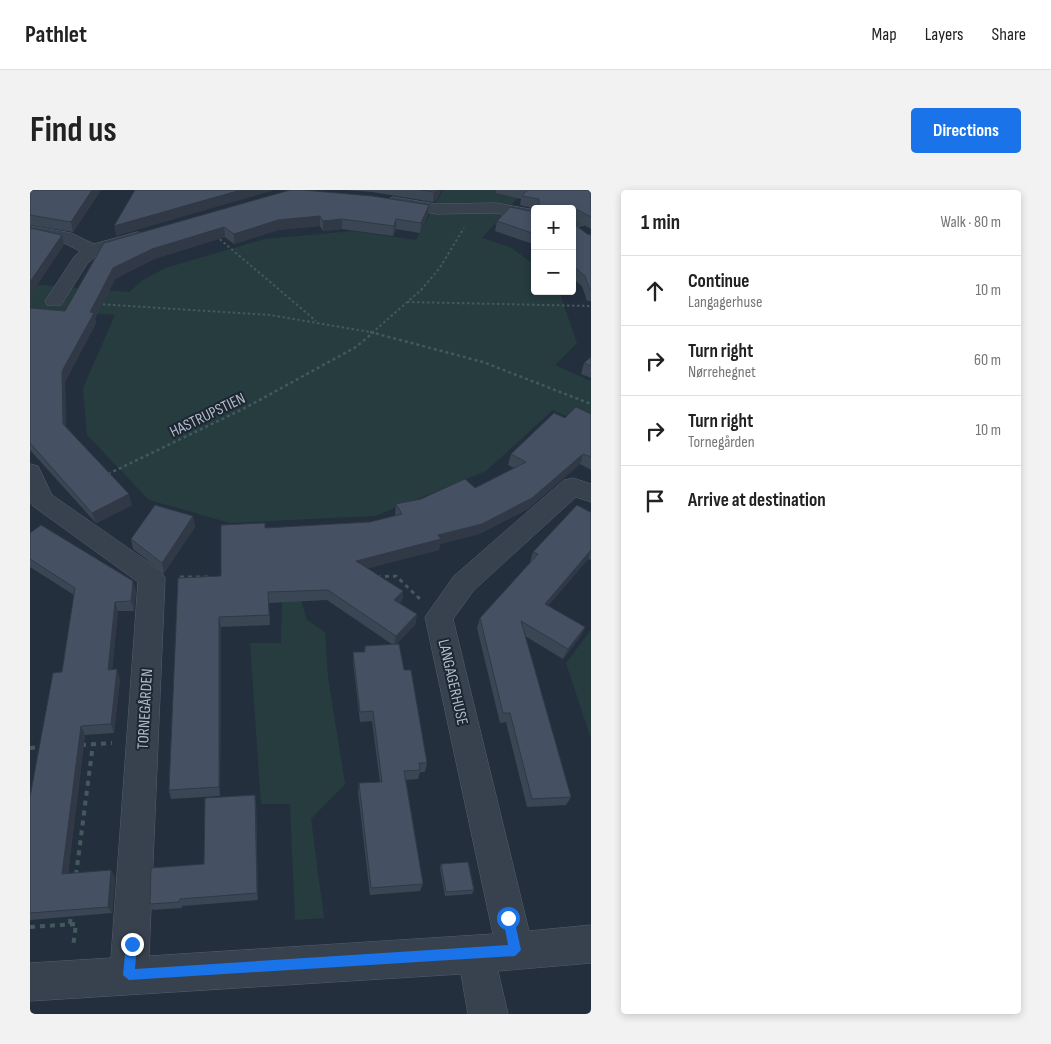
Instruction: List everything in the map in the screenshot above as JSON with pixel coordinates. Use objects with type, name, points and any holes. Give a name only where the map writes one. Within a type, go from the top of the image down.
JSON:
[{"type":"street","points":[[381,200],[436,209],[504,209],[531,214]]},
{"type":"street","points":[[576,227],[591,218]]},
{"type":"street","points":[[30,231],[65,237],[92,250]]},
{"type":"street","points":[[54,301],[80,261],[92,250],[148,233]]},
{"type":"street","points":[[30,472],[36,504],[152,578]]},
{"type":"street","name":"LANGAGERHUSE","points":[[515,950],[439,617],[464,584],[574,486],[591,494]]},
{"type":"street","name":"TORNEGÅRDEN","points":[[129,975],[152,578]]},
{"type":"street","points":[[30,982],[476,954],[591,944]]},
{"type":"street","points":[[476,954],[488,1014]]},
{"type":"path","name":"HASTRUPSTIEN","points":[[100,478],[245,408],[313,373],[356,347],[407,302],[439,268],[470,216],[471,208]]},
{"type":"path","points":[[210,232],[317,322]]},
{"type":"path","points":[[54,301],[245,314],[317,322],[372,332],[468,357],[552,387],[591,404]]},
{"type":"path","points":[[407,302],[591,306]]},
{"type":"path","points":[[368,577],[396,576],[439,617]]},
{"type":"path","points":[[152,578],[212,577]]},
{"type":"path","points":[[75,745],[143,741]]},
{"type":"path","points":[[76,877],[93,744]]},
{"type":"path","points":[[30,748],[48,747]]},
{"type":"path","points":[[70,924],[72,905]]},
{"type":"path","points":[[30,927],[76,924],[73,949]]},
{"type":"green space","points":[[443,190],[525,190],[482,238],[510,247],[531,262],[531,295],[560,295],[577,343],[555,365],[591,381],[591,427],[553,410],[486,471],[375,516],[230,523],[149,500],[87,435],[83,388],[115,315],[30,308],[30,284],[129,292],[143,280],[165,268],[265,239],[353,231],[416,240]]},
{"type":"green space","points":[[297,587],[307,620],[325,632],[328,677],[345,784],[311,819],[324,918],[295,920],[290,804],[261,804],[250,643],[281,643],[282,589]]},
{"type":"green space","points":[[591,630],[591,739],[566,663]]},
{"type":"building","points":[[30,190],[92,190],[71,222],[30,215]]},
{"type":"building","points":[[135,190],[241,190],[114,226]]},
{"type":"building","points":[[290,190],[372,196],[429,205],[421,223],[396,219],[394,226],[342,219],[323,221],[320,216],[278,220],[234,234],[224,227],[152,249],[113,268],[90,312],[94,313],[62,371],[63,424],[129,494],[92,513],[30,443],[30,308],[65,311],[104,243]]},
{"type":"building","points":[[421,190],[438,190],[434,192]]},
{"type":"building","points":[[527,190],[591,190],[591,217],[576,209],[576,205],[539,205],[539,199],[522,196]]},
{"type":"building","points":[[510,207],[531,211],[531,233],[497,221]]},
{"type":"building","points":[[576,225],[591,235],[591,290],[585,276],[576,268]]},
{"type":"building","points":[[30,228],[62,235],[30,282]]},
{"type":"building","points":[[591,357],[591,366],[584,363]]},
{"type":"building","points":[[576,407],[591,414],[591,457],[583,454],[532,498],[482,524],[438,535],[441,539],[356,561],[403,591],[394,600],[417,614],[396,636],[328,590],[268,592],[269,615],[219,617],[219,787],[169,790],[178,578],[221,576],[221,525],[265,523],[265,528],[370,522],[402,514],[396,504],[421,499],[465,479],[475,488],[526,462],[511,454],[554,413],[565,418]]},
{"type":"building","points":[[155,505],[193,516],[162,563],[131,539]]},
{"type":"building","points":[[577,505],[591,511],[591,550],[545,604],[585,627],[568,649],[521,621],[571,797],[532,799],[510,713],[503,713],[480,618],[538,554],[533,552]]},
{"type":"building","points":[[41,525],[133,581],[131,601],[115,602],[108,670],[117,669],[111,724],[81,726],[62,874],[111,870],[108,907],[30,913],[30,797],[53,673],[62,672],[75,588],[30,559],[30,533]]},
{"type":"building","points":[[399,644],[404,670],[411,670],[427,763],[419,763],[420,770],[404,771],[423,884],[371,888],[359,783],[382,782],[373,711],[360,712],[353,652],[365,652],[365,646]]},
{"type":"building","points":[[255,795],[257,893],[180,899],[179,902],[150,904],[151,868],[204,864],[205,798]]},
{"type":"building","points":[[468,862],[474,890],[446,892],[441,864]]},
{"type":"route","points":[[132,944],[129,975],[476,954],[515,950],[508,918]]}]
